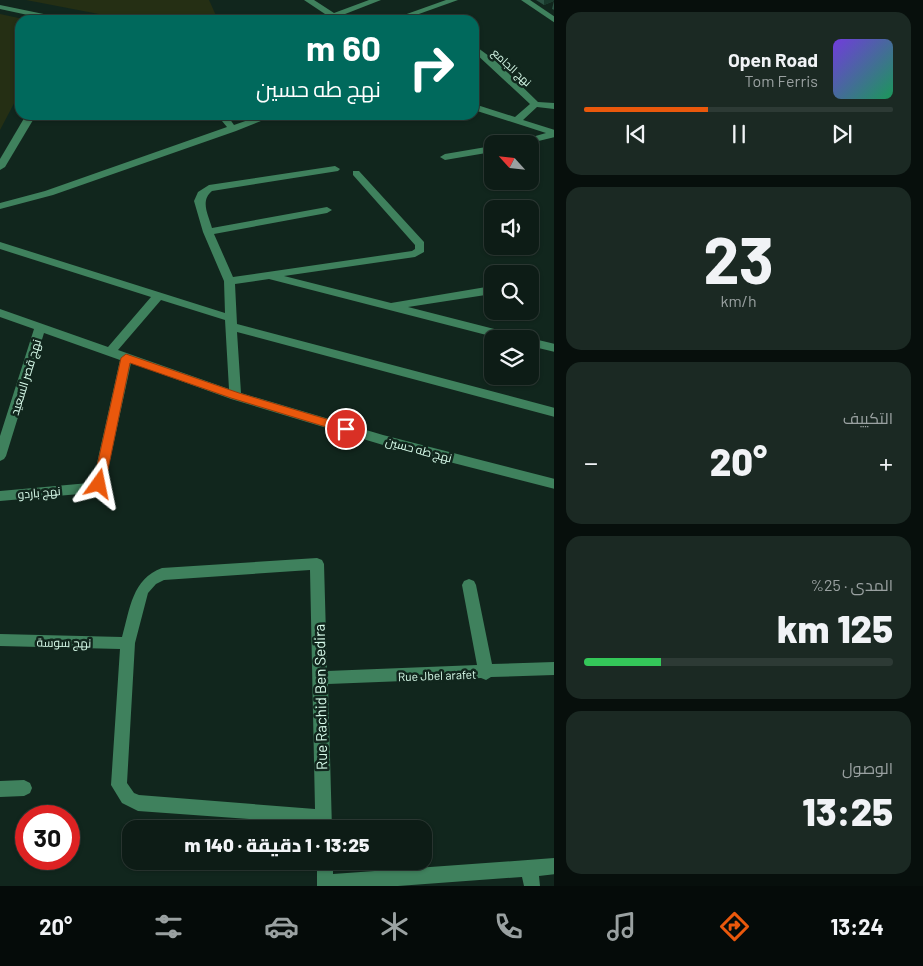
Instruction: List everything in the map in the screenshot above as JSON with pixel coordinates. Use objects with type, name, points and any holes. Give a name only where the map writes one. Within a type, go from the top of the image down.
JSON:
[{"type":"street","points":[[308,0],[332,15]]},
{"type":"street","points":[[344,15],[378,0]]},
{"type":"street","points":[[418,15],[428,13],[454,0]]},
{"type":"street","points":[[525,0],[554,21]]},
{"type":"street","points":[[0,7],[39,15]]},
{"type":"street","name":"نهج الجامع","points":[[479,52],[535,104]]},
{"type":"street","points":[[517,120],[535,104],[554,106]]},
{"type":"street","points":[[479,108],[554,133]]},
{"type":"street","points":[[0,167],[28,120]]},
{"type":"street","points":[[226,120],[233,129]]},
{"type":"street","points":[[0,206],[49,193],[257,120]]},
{"type":"street","points":[[539,137],[554,133]]},
{"type":"street","points":[[445,158],[484,151]]},
{"type":"street","points":[[235,396],[229,281],[208,232],[199,201],[202,194],[209,188],[335,169]]},
{"type":"street","points":[[229,281],[415,254],[420,250],[420,244],[356,173]]},
{"type":"street","points":[[208,232],[327,210]]},
{"type":"street","points":[[0,245],[158,296],[231,323],[554,413]]},
{"type":"street","points":[[268,276],[484,331]]},
{"type":"street","points":[[389,307],[484,291]]},
{"type":"street","points":[[110,352],[158,296]]},
{"type":"street","name":"نهج طه حسين","points":[[0,313],[235,396],[383,440],[554,484]]},
{"type":"street","name":"نهج قصر السعيد","points":[[0,456],[40,327]]},
{"type":"street","points":[[539,344],[554,348]]},
{"type":"street","name":"نهج باردو","points":[[0,496],[91,488],[99,484],[126,358]]},
{"type":"street","name":"Rue Rachid Ben Sedira","points":[[128,643],[142,590],[151,580],[162,574],[317,564],[323,820]]},
{"type":"street","points":[[470,585],[486,673]]},
{"type":"street","name":"نهج سوسة","points":[[0,640],[128,643]]},
{"type":"street","points":[[128,643],[119,785],[128,798],[138,803],[295,820]]},
{"type":"street","name":"Rue Jbel arafet","points":[[320,678],[486,673],[554,668]]},
{"type":"street","points":[[0,789],[24,788]]},
{"type":"street","points":[[325,870],[325,885],[554,866]]},
{"type":"street","points":[[529,867],[532,886]]},
{"type":"green space","points":[[26,0],[209,0],[216,15],[104,15]]},
{"type":"green space","points":[[0,14],[15,17],[15,102],[0,130]]},
{"type":"route","points":[[99,484],[126,358],[235,396],[346,429]]}]
